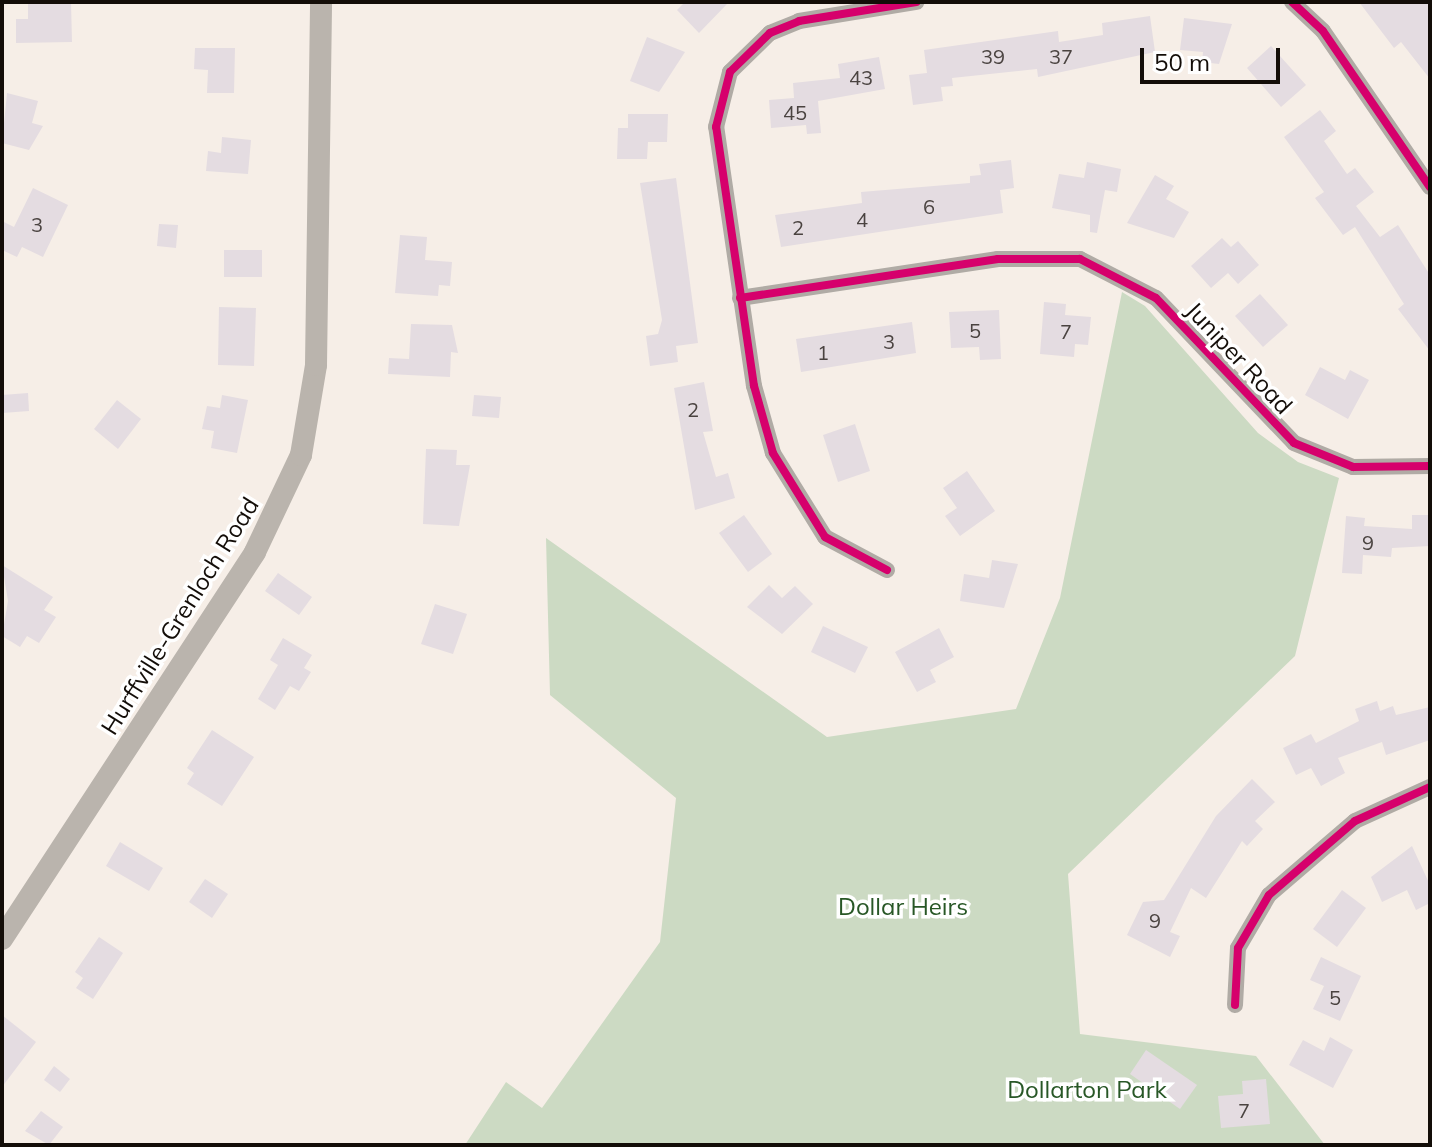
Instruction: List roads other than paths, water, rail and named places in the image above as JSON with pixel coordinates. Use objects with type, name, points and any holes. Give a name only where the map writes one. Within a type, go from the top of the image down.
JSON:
[{"type":"main road","name":"Hurffville-Grenloch Road","points":[[2,939],[255,552],[301,455],[316,365],[321,2]]},
{"type":"street","points":[[887,570],[825,537],[791,491],[759,409],[716,127],[730,72],[783,26],[916,2]]},
{"type":"street","points":[[1292,2],[1323,31],[1430,187]]},
{"type":"street","name":"Juniper Road","points":[[740,298],[998,259],[1080,259],[1156,298],[1294,443],[1353,467],[1430,466]]},
{"type":"street","points":[[1235,1005],[1238,948],[1269,895],[1339,832],[1430,787]]},
{"type":"park label","name":"Dollar Heirs","points":[[903,907]]},
{"type":"park label","name":"Dollarton Park","points":[[1087,1090]]}]
